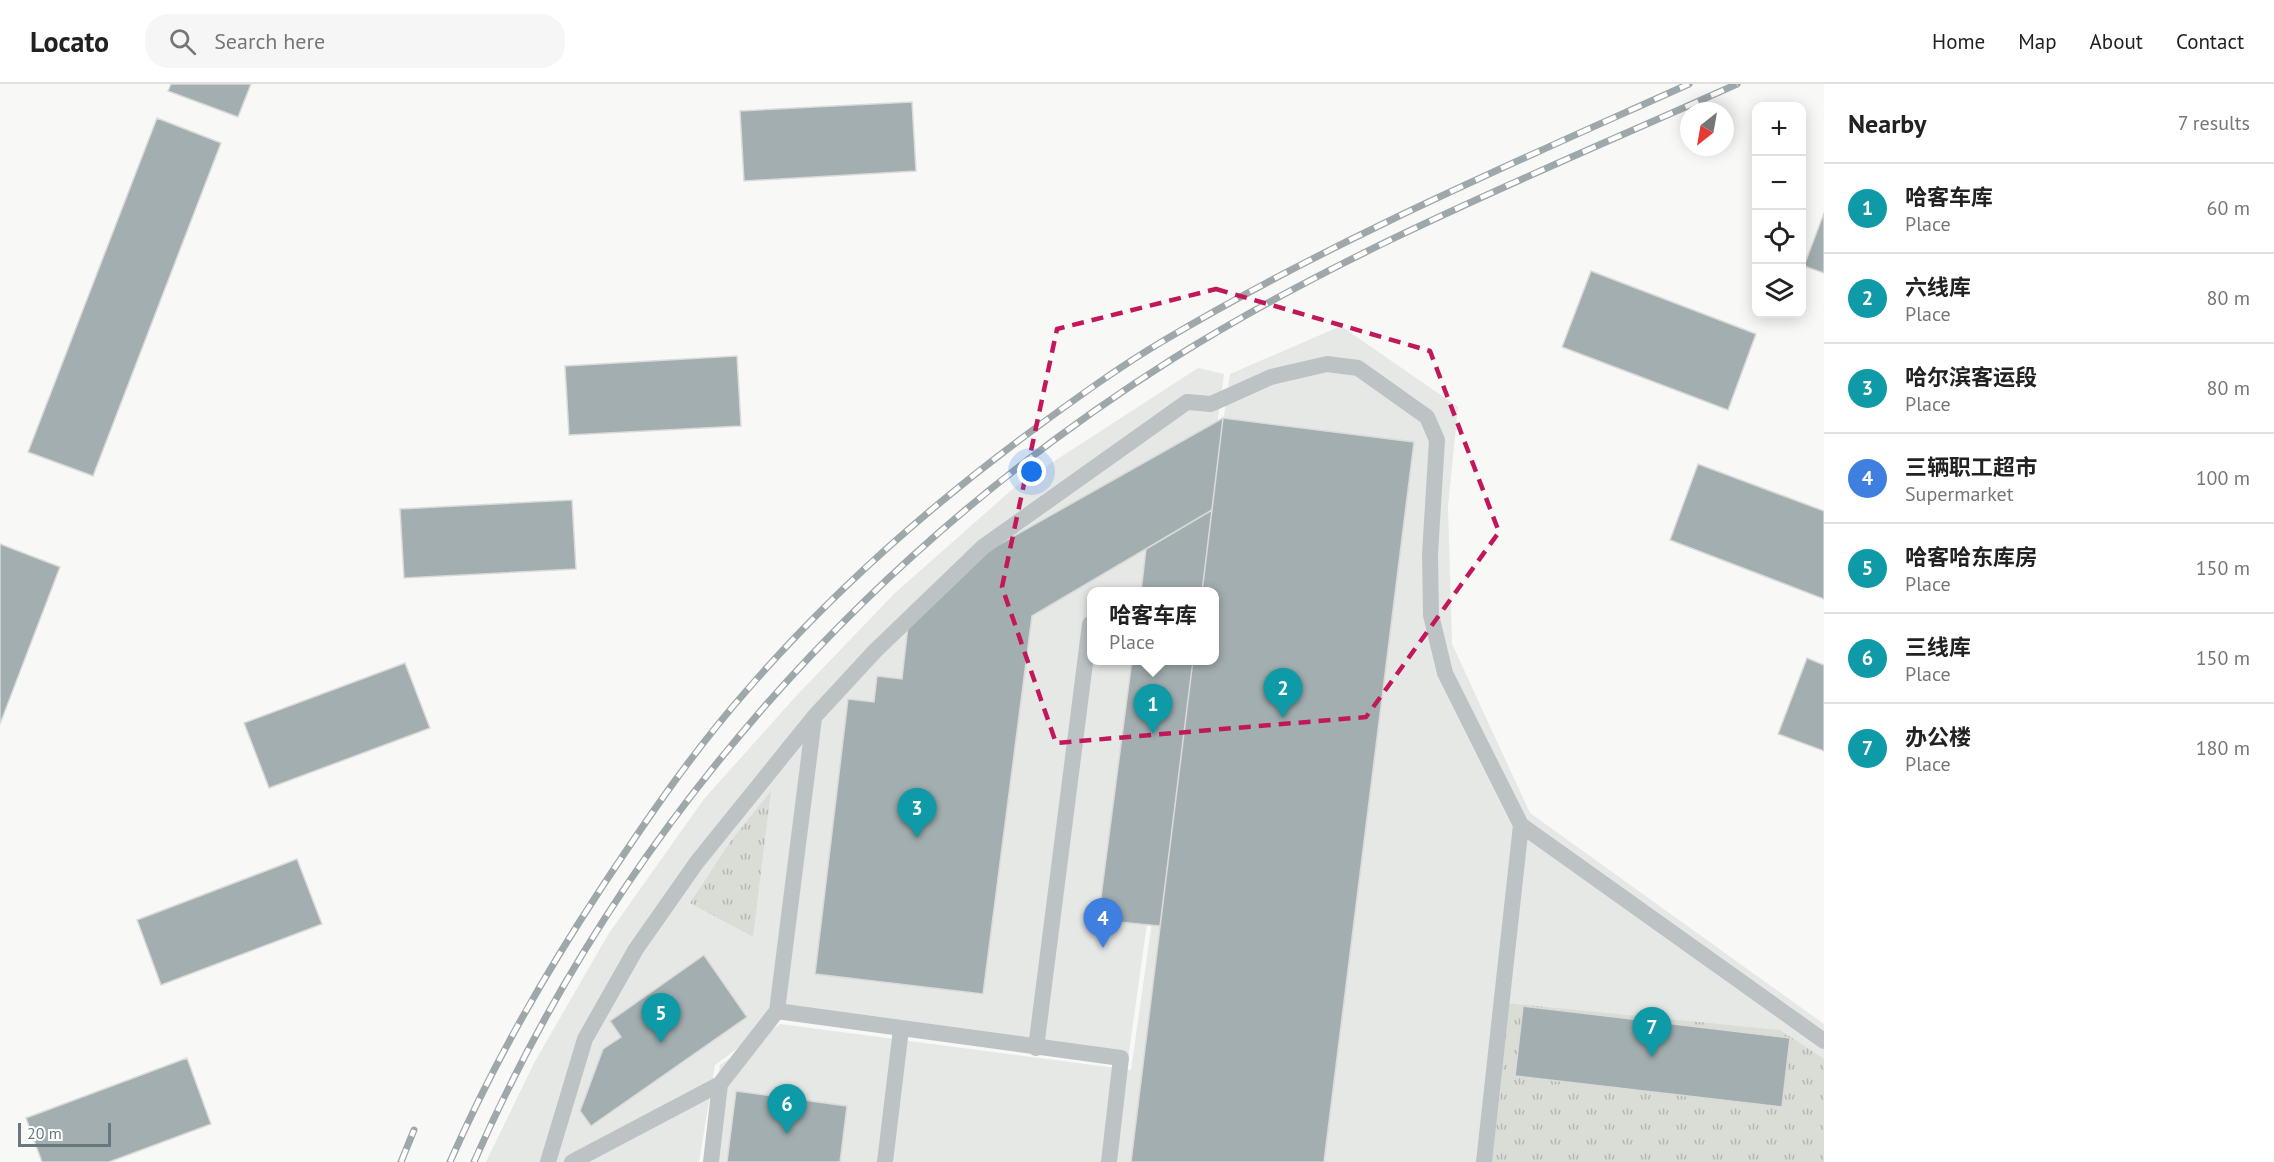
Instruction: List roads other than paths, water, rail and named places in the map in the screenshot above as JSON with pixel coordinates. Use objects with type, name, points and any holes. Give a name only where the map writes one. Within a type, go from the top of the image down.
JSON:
[{"type":"lane","points":[[548,1162],[585,1039],[636,949],[697,862],[814,717],[875,651],[983,547],[1187,402],[1211,404],[1271,377],[1327,364],[1358,368],[1427,417],[1437,440],[1430,554],[1431,615],[1445,673],[1521,825],[1824,1041]]},
{"type":"lane","points":[[1036,1048],[1087,648]]},
{"type":"lane","points":[[572,1162],[720,1084],[777,1011],[814,717]]},
{"type":"lane","points":[[1484,1162],[1521,825]]},
{"type":"lane","points":[[777,1011],[1121,1058],[1109,1162]]},
{"type":"lane","points":[[885,1162],[901,1029]]},
{"type":"lane","points":[[711,1162],[720,1084]]},
{"type":"railway","points":[[450,1162],[483,1091],[539,987],[602,887],[672,785],[728,712],[781,653],[849,583],[885,550],[998,456],[1099,382],[1147,351],[1291,270],[1356,237],[1689,84]]},
{"type":"railway","points":[[474,1162],[534,1040],[602,923],[679,812],[764,708],[856,610],[955,518],[1062,435],[1174,358],[1241,318],[1310,280],[1451,211],[1737,84]]},
{"type":"railway","points":[[401,1162],[414,1130]]},
{"type":"place","name":"六线库","points":[[1283,718]]},
{"type":"place","name":"哈客车库","points":[[1153,734]]},
{"type":"place","name":"哈尔滨客运段","points":[[917,838]]},
{"type":"place","name":"三辆职工超市","points":[[1103,948]]},
{"type":"place","name":"哈客哈东库房","points":[[661,1043]]},
{"type":"place","name":"办公楼","points":[[1652,1057]]},
{"type":"place","name":"三线库","points":[[787,1134]]}]
